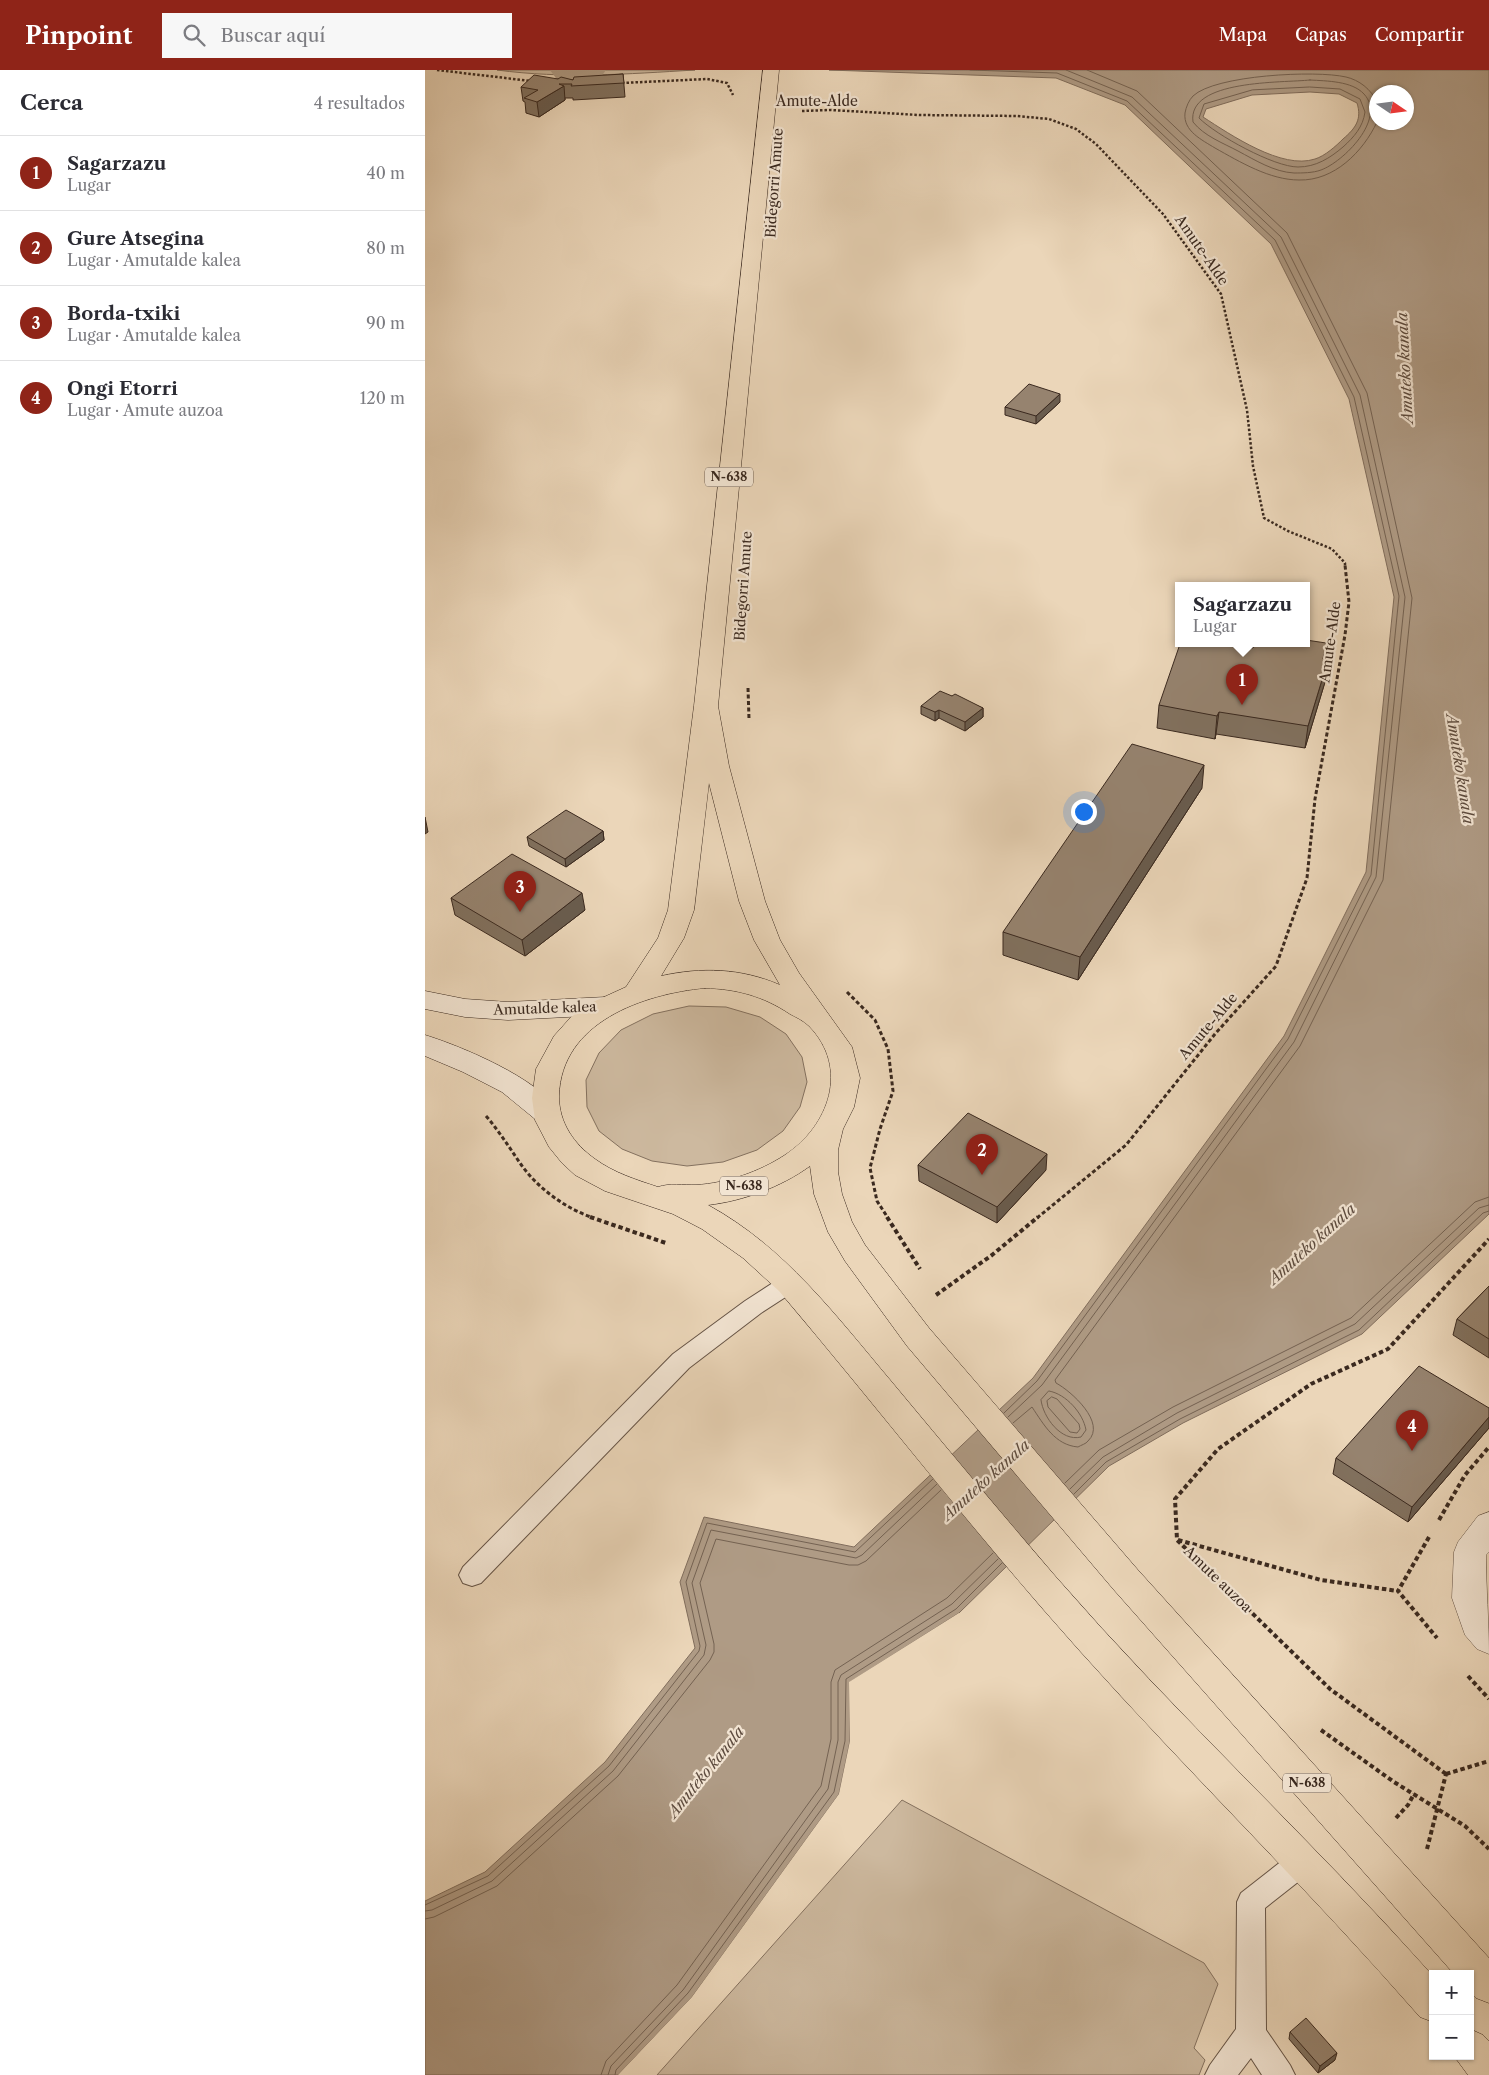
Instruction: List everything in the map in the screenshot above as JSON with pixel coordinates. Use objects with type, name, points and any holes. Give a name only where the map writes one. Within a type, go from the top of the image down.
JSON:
[{"type":"main road","name":"N-638","points":[[636,992],[671,938],[681,910],[706,706],[770,77]]},
{"type":"main road","name":"N-638","points":[[706,706],[717,766],[752,901],[767,940],[790,979],[838,1047],[846,1078],[840,1107],[829,1129],[824,1150],[824,1172],[828,1194],[838,1224],[855,1253],[910,1326],[1126,1580],[1489,1985]]},
{"type":"main road","name":"N-638","points":[[818,1019],[788,998],[761,987],[728,980],[670,983],[636,992],[606,1006],[584,1022],[572,1035],[551,1064],[546,1089],[545,1112],[558,1139],[578,1163],[605,1180],[684,1207],[724,1228],[759,1253],[790,1283],[1067,1614],[1134,1688],[1302,1862],[1429,2000]]},
{"type":"main road","name":"Amutalde kalea","points":[[425,1000],[465,1008],[508,1011],[606,1006]]},
{"type":"main road","points":[[425,1045],[473,1065],[512,1085],[545,1112]]},
{"type":"main road","name":"N-638","points":[[642,1193],[675,1196],[713,1194],[749,1185],[790,1166],[810,1150],[829,1129]]},
{"type":"main road","points":[[1489,1526],[1471,1552],[1469,1598],[1477,1625],[1489,1639]]},
{"type":"main road","points":[[1474,2053],[1489,2070]]},
{"type":"lane","points":[[471,1574],[681,1361],[753,1307],[790,1283]]},
{"type":"lane","points":[[1280,2075],[1251,2034],[1251,1902],[1302,1862]]},
{"type":"lane","points":[[1220,2075],[1251,2034]]},
{"type":"path","points":[[437,70],[538,82]]},
{"type":"path","points":[[618,84],[707,79],[727,83],[735,100],[753,109],[766,112]]},
{"type":"path","name":"Amute-Alde","points":[[766,112],[789,115],[801,111],[830,110],[919,115],[1017,116],[1049,119],[1076,129],[1096,144],[1163,214],[1221,294],[1247,410],[1253,466],[1264,518],[1288,531],[1332,549],[1345,563],[1349,602],[1345,635],[1315,799],[1307,878],[1276,966],[1215,1034],[1126,1145],[992,1255],[936,1294],[910,1326]]},
{"type":"path","points":[[748,680],[750,727]]},
{"type":"path","points":[[847,992],[875,1020],[888,1049],[893,1091],[880,1129],[870,1168],[877,1201],[921,1271]]},
{"type":"path","name":"Amute auzoa","points":[[1489,1238],[1388,1349],[1311,1384],[1218,1449],[1175,1499],[1177,1540],[1330,1689],[1446,1774],[1489,1761]]},
{"type":"path","points":[[931,1286],[940,1301]]},
{"type":"path","points":[[1177,1540],[1321,1580],[1398,1591]]},
{"type":"path","points":[[1319,1728],[1394,1782],[1465,1826],[1489,1849]]},
{"type":"shaded area","points":[[497,70],[695,70],[571,75]]},
{"type":"shaded area","points":[[689,1006],[726,1007],[760,1017],[786,1034],[802,1057],[807,1082],[800,1107],[783,1131],[757,1150],[723,1162],[687,1166],[652,1161],[622,1149],[599,1131],[587,1107],[586,1080],[599,1053],[621,1030],[653,1014]]},
{"type":"shaded area","points":[[902,1800],[1204,1963],[1218,1984],[1194,2048],[1205,2060],[1199,2075],[657,2075]]},
{"type":"water","name":"Amuteko kanala","points":[[829,70],[1489,70],[1489,1214],[1362,1334],[1183,1423],[1109,1466],[959,1613],[850,1682],[850,1741],[839,1794],[692,1997],[618,2075],[425,2075],[425,1901],[485,1872],[605,1762],[695,1648],[680,1582],[704,1517],[854,1547],[1033,1378],[1284,1036],[1366,872],[1394,597],[1349,399],[1271,244],[1125,105],[1056,78]],"holes":[[[1310,92],[1339,94],[1357,103],[1359,114],[1357,123],[1337,145],[1323,156],[1315,159],[1302,161],[1288,160],[1272,155],[1242,141],[1203,117],[1206,109],[1252,95]]]},
{"type":"pier","points":[[959,1613],[960,1615],[852,1683],[852,1741],[841,1795],[694,1998],[621,2075],[618,2075],[692,1997],[839,1794],[850,1741],[849,1682]]},
{"type":"building","points":[[623,74],[624,83],[571,86],[572,84],[559,84],[564,86],[537,102],[524,98],[538,90],[521,87],[534,75],[573,80],[574,77]]},
{"type":"building","points":[[1029,384],[1060,394],[1036,416],[1005,407]]},
{"type":"building","points":[[1310,641],[1326,643],[1323,659],[1328,660],[1308,726],[1219,712],[1217,716],[1159,705],[1179,647],[1310,647]]},
{"type":"building","points":[[940,691],[952,696],[955,694],[983,708],[965,722],[939,710],[935,712],[921,706]]},
{"type":"building","points":[[1132,744],[1204,765],[1080,957],[1003,932]]},
{"type":"building","points":[[566,810],[603,831],[565,859],[527,837]]},
{"type":"building","points":[[512,854],[582,893],[522,940],[451,898]]},
{"type":"building","points":[[968,1113],[1047,1154],[997,1207],[918,1165]]},
{"type":"building","points":[[1489,1286],[1489,1339],[1457,1319]]},
{"type":"building","points":[[1419,1366],[1489,1408],[1489,1417],[1412,1507],[1336,1458]]},
{"type":"building","points":[[1306,2018],[1337,2053],[1320,2066],[1290,2032]]},
{"type":"place","name":"Sagarzazu","points":[[1242,705]]},
{"type":"place","name":"Borda-txiki","points":[[520,912]]},
{"type":"place","name":"Gure Atsegina","points":[[982,1175]]},
{"type":"place","name":"Ongi Etorri","points":[[1412,1451]]}]
